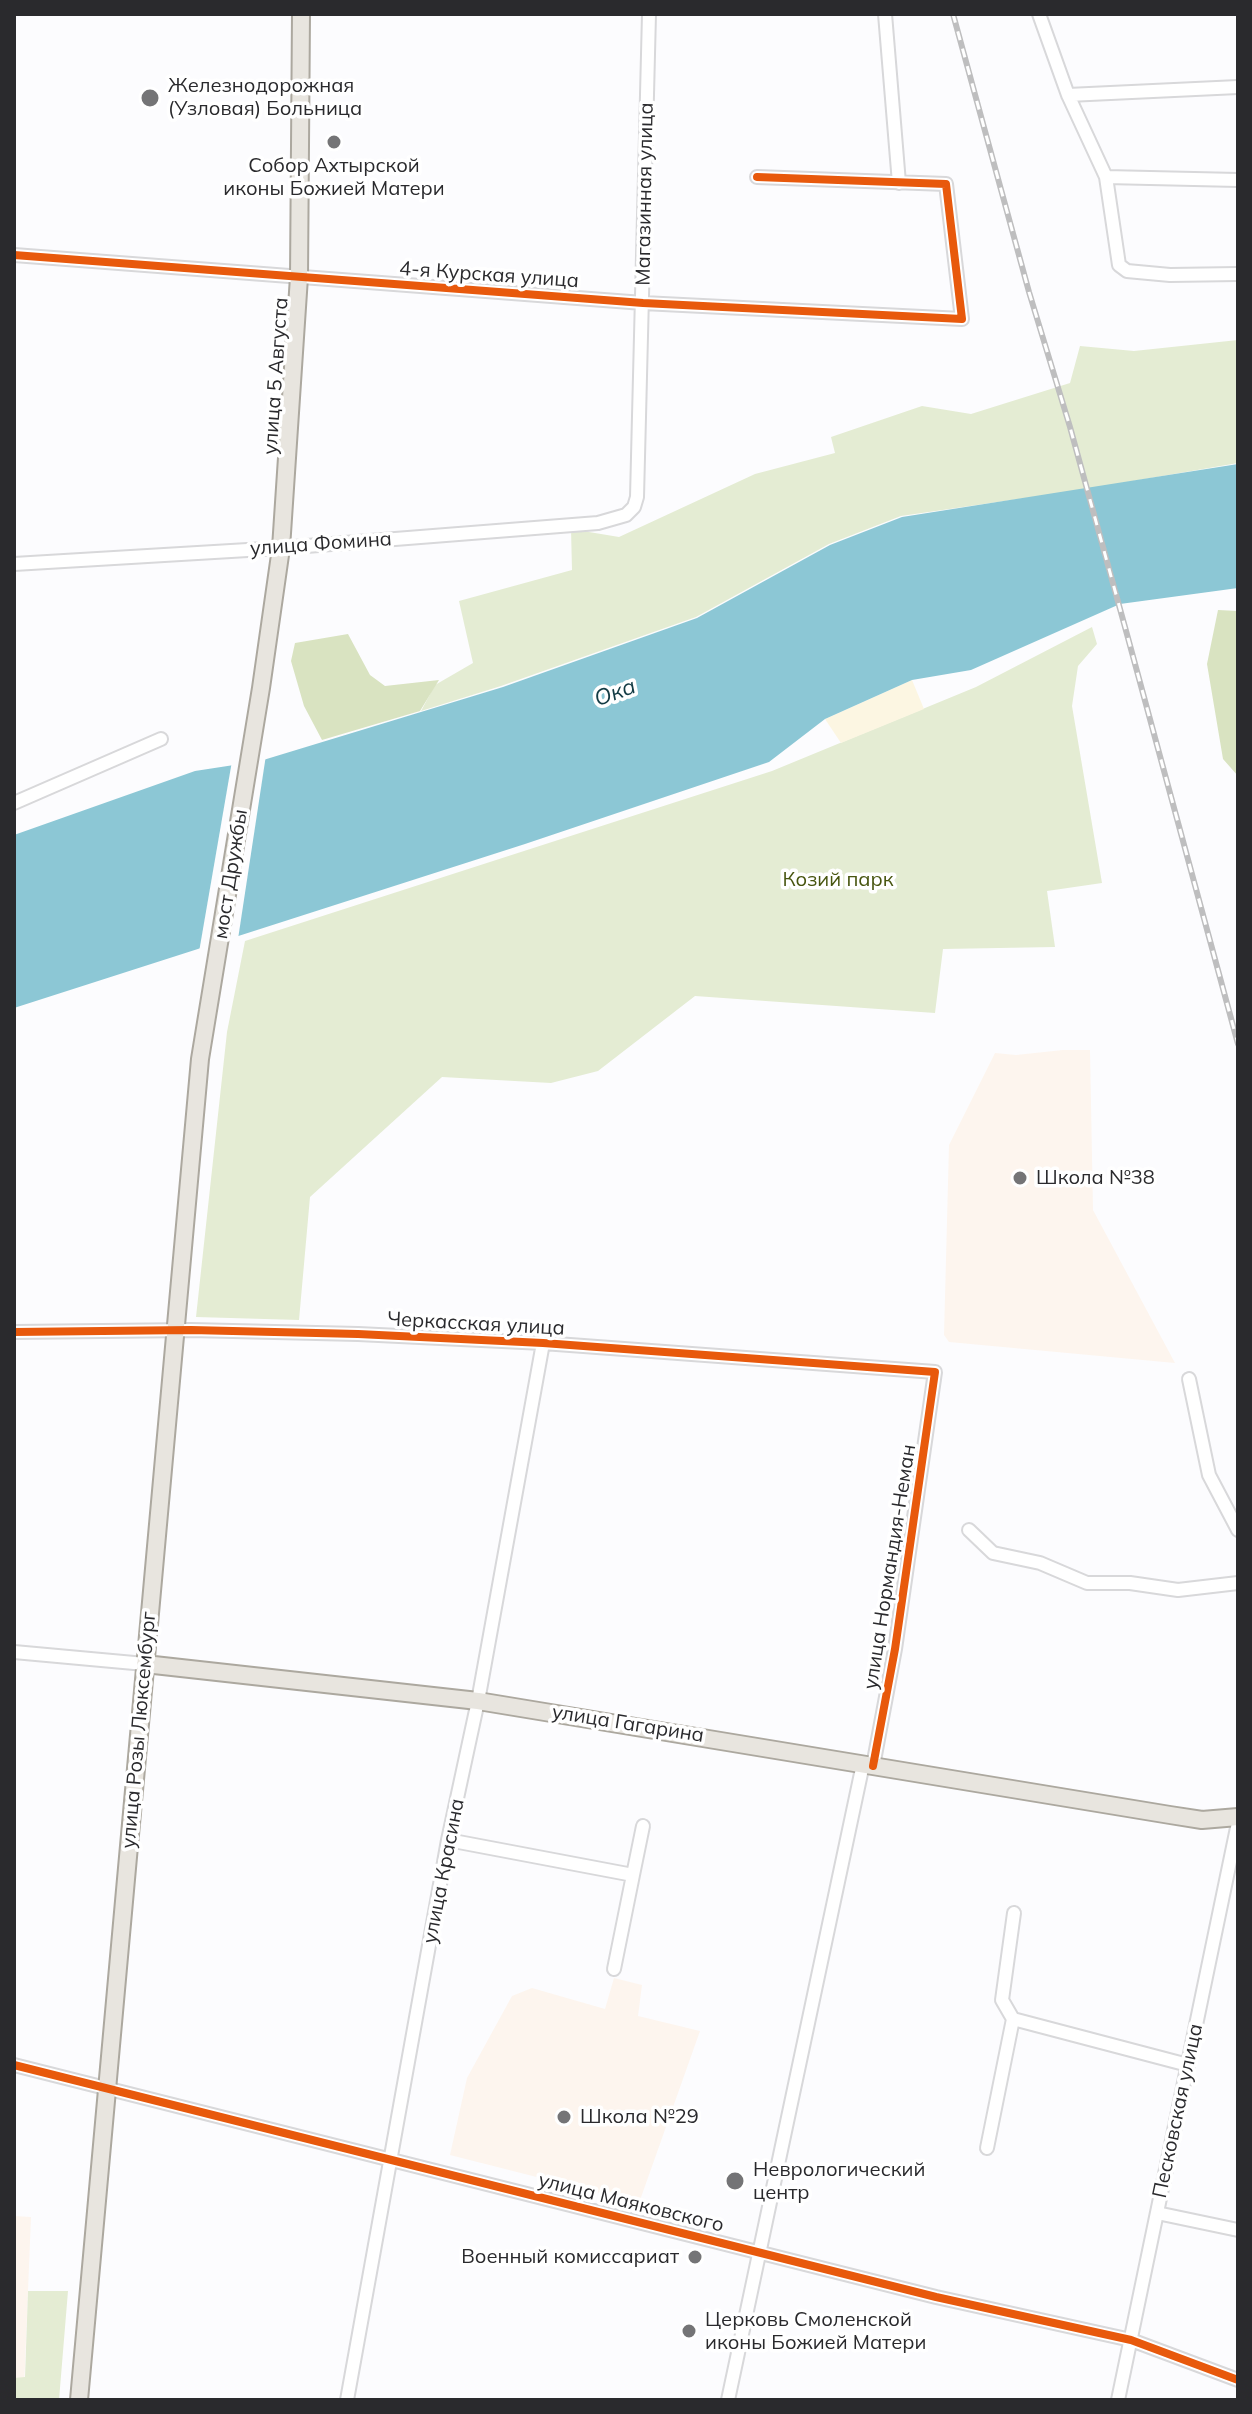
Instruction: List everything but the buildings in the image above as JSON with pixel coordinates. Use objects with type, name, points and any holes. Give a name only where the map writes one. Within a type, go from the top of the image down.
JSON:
[{"type":"main road","name":"улица 5 Августа","points":[[261,688],[281,548],[299,277],[301,14]]},
{"type":"main road","name":"мост Дружбы","points":[[200,1059],[261,688]]},
{"type":"main road","name":"улица Розы Люксембург","points":[[79,2400],[200,1059]]},
{"type":"main road","name":"улица Гагарина","points":[[145,1664],[478,1701],[1202,1820],[1238,1820]]},
{"type":"street","name":"Магазинная улица","points":[[626,515],[634,507],[637,497],[649,14]]},
{"type":"street","points":[[757,177],[899,183],[885,14]]},
{"type":"street","points":[[1039,14],[1068,95],[1106,177],[1119,265],[1127,271],[1170,275],[1238,274]]},
{"type":"street","points":[[1068,95],[1238,87]]},
{"type":"street","points":[[1106,177],[1238,180]]},
{"type":"street","name":"4-я Курская улица","points":[[14,255],[643,303],[962,319],[946,184],[899,183]]},
{"type":"street","name":"улица Фомина","points":[[14,564],[281,548],[598,523],[626,515]]},
{"type":"street","points":[[14,803],[161,739]]},
{"type":"street","name":"Черкасская улица","points":[[14,1332],[175,1330],[358,1334],[543,1343],[935,1372]]},
{"type":"street","name":"улица Красина","points":[[347,2400],[448,1840],[478,1701],[543,1343]]},
{"type":"street","name":"улица Нормандия-Неман","points":[[728,2400],[898,1633],[935,1372]]},
{"type":"street","points":[[1189,1379],[1209,1475],[1238,1530]]},
{"type":"street","points":[[969,1530],[993,1553],[1040,1563],[1087,1583],[1130,1583],[1178,1590],[1238,1583]]},
{"type":"street","name":"улица Гагарина","points":[[14,1652],[145,1664]]},
{"type":"street","name":"Песковская улица","points":[[1118,2400],[1238,1820]]},
{"type":"street","points":[[614,1969],[643,1826]]},
{"type":"street","points":[[448,1840],[633,1875]]},
{"type":"street","points":[[987,2148],[1013,2019],[1002,2000],[1014,1913]]},
{"type":"street","points":[[1013,2019],[1188,2065]]},
{"type":"street","name":"улица Маяковского","points":[[14,2065],[936,2297],[1131,2340],[1238,2380]]},
{"type":"street","points":[[1157,2213],[1238,2230]]},
{"type":"shaded area","name":"Школа №38","points":[[1090,1050],[1093,1210],[1175,1363],[949,1342],[944,1335],[949,1145],[995,1053],[1016,1055]]},
{"type":"shaded area","name":"Школа №29","points":[[614,1978],[642,1985],[638,2016],[700,2031],[639,2203],[450,2155],[467,2078],[512,1996],[532,1988],[605,2009]]},
{"type":"shaded area","points":[[14,2216],[31,2217],[24,2389],[14,2388]]},
{"type":"green space","points":[[1238,340],[1238,463],[901,516],[829,544],[696,617],[421,711],[435,685],[473,663],[459,601],[572,570],[571,529],[619,537],[755,474],[835,453],[831,437],[922,406],[971,414],[1070,383],[1080,346],[1134,351]]},
{"type":"green space","points":[[1218,610],[1238,611],[1238,776],[1223,759],[1207,664]]},
{"type":"green space","name":"Козий парк","points":[[1092,627],[1097,644],[1078,666],[1072,706],[1102,883],[1047,891],[1055,947],[943,949],[935,1013],[695,996],[598,1071],[551,1083],[442,1077],[310,1197],[299,1320],[196,1317],[227,1032],[245,941],[772,771],[976,687]]},
{"type":"green space","points":[[348,634],[370,675],[385,686],[439,680],[420,711],[322,740],[304,706],[291,661],[295,643]]},
{"type":"green space","points":[[28,2291],[68,2291],[59,2400],[14,2400],[14,2378],[25,2377]]},
{"type":"sand","points":[[912,680],[924,709],[841,743],[825,719]]},
{"type":"water","name":"Ока","points":[[1238,464],[1238,588],[1120,604],[971,670],[912,680],[825,719],[769,762],[14,1008],[14,835],[195,771],[260,761],[503,687],[697,618],[830,545],[902,517]]},
{"type":"pier","points":[[266,755],[238,939],[199,952],[232,761]]},
{"type":"railway","points":[[953,14],[1029,292],[1070,427],[1238,1044]]},
{"type":"cycle path","points":[[14,255],[643,303],[962,319],[946,184],[757,177]]},
{"type":"cycle path","points":[[14,1332],[191,1330],[358,1334],[543,1343],[935,1372],[895,1649],[873,1766]]},
{"type":"cycle path","points":[[14,2065],[936,2297],[1131,2340],[1238,2380]]},
{"type":"place","name":"Железнодорожная (Узловая) Больница","points":[[150,98]]},
{"type":"place","name":"Собор Ахтырской иконы Божией Матери","points":[[334,142]]},
{"type":"place","name":"Школа №38","points":[[1020,1178]]},
{"type":"place","name":"Школа №29","points":[[564,2117]]},
{"type":"place","name":"Неврологический центр","points":[[735,2181]]},
{"type":"place","name":"Военный комиссариат","points":[[695,2257]]},
{"type":"place","name":"Церковь Смоленской иконы Божией Матери","points":[[689,2331]]}]
